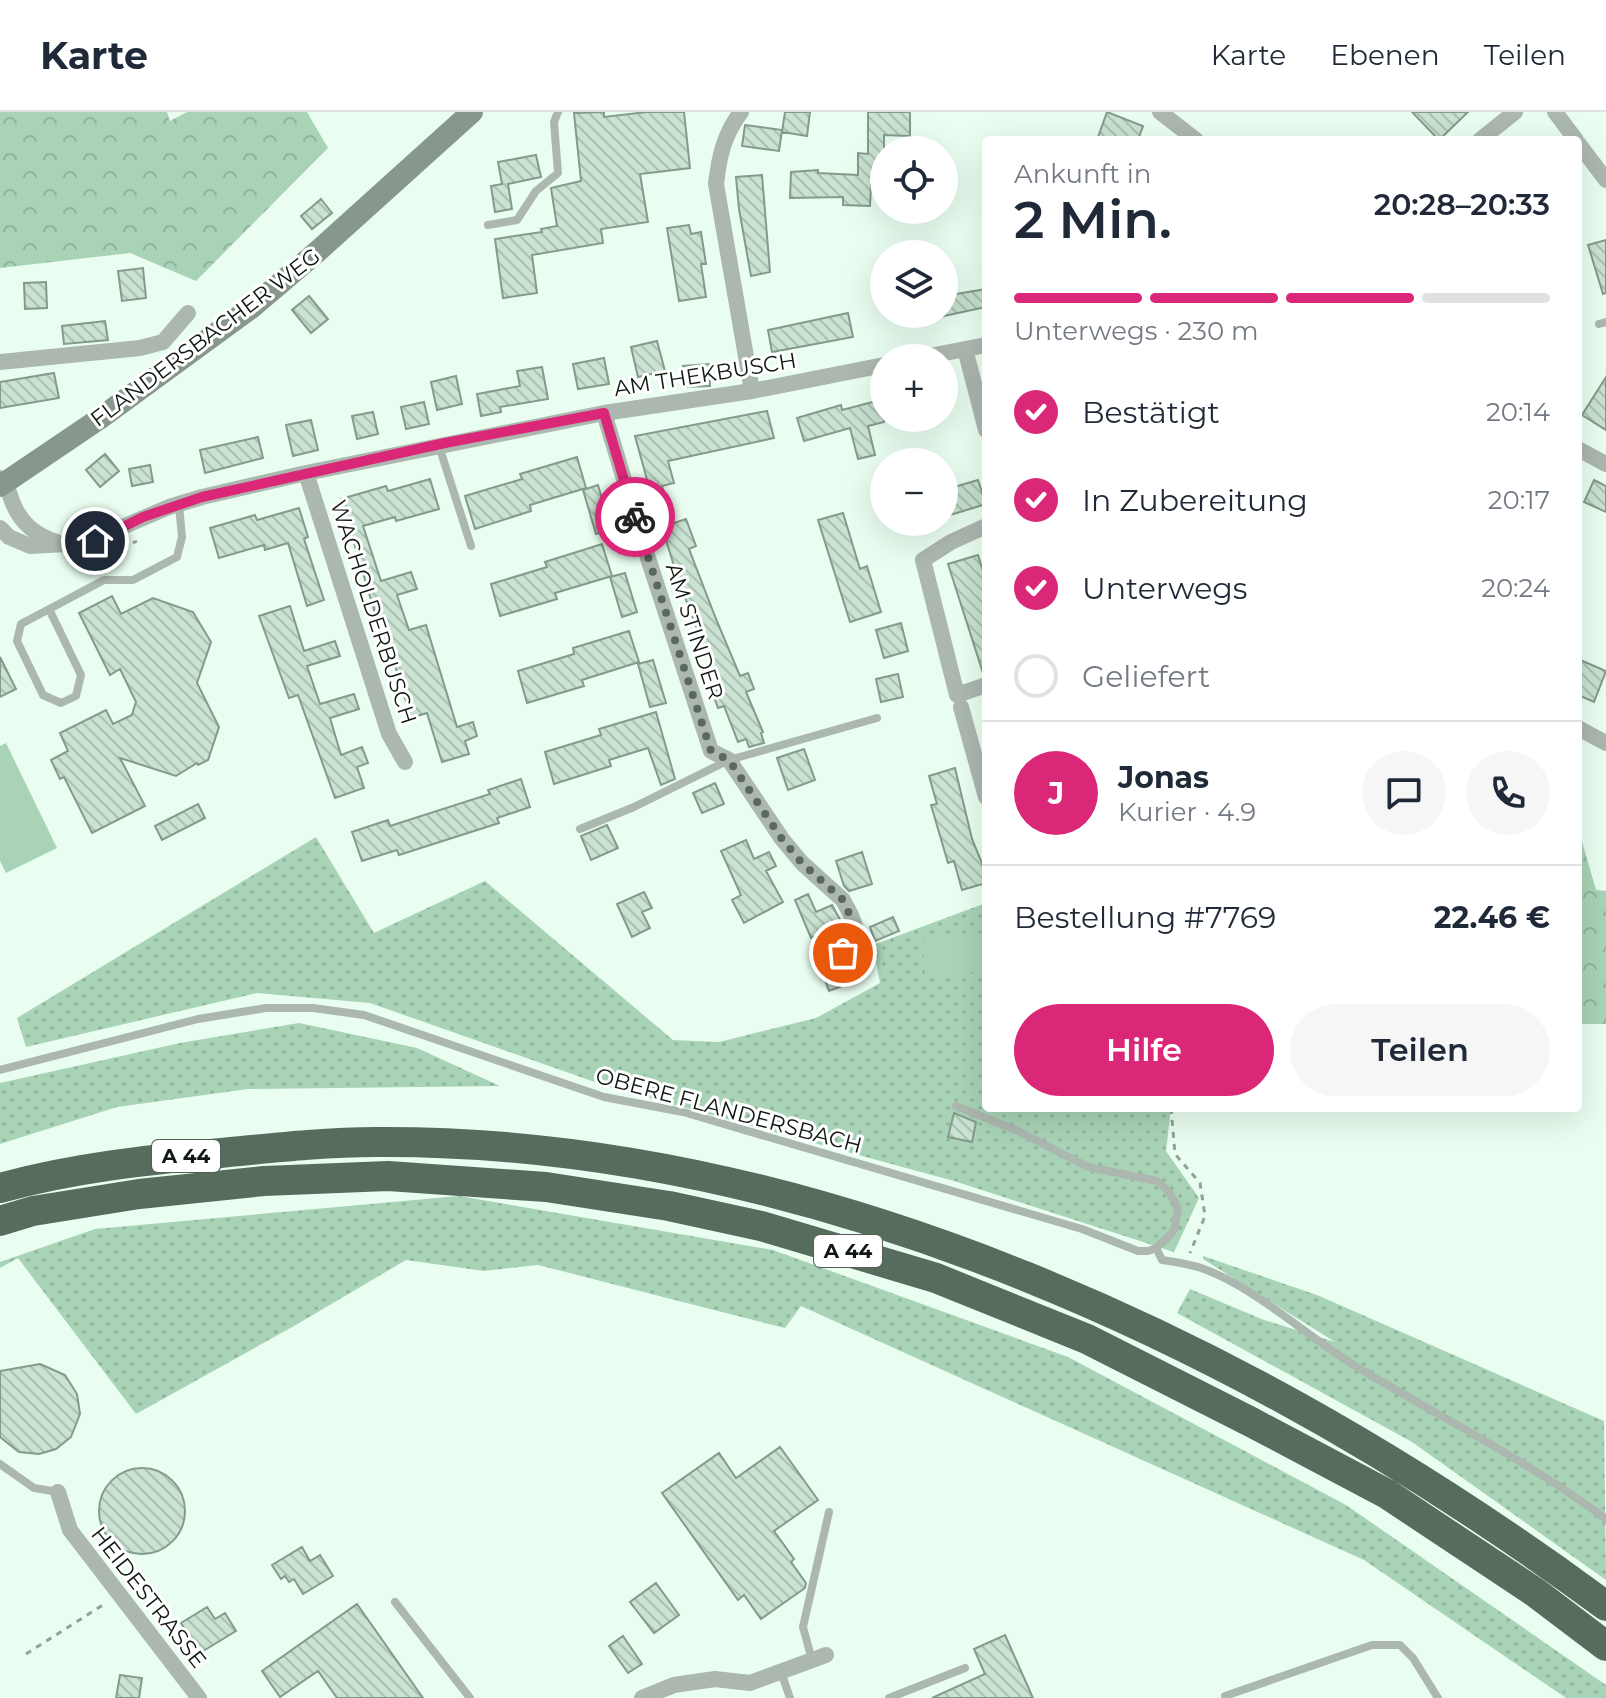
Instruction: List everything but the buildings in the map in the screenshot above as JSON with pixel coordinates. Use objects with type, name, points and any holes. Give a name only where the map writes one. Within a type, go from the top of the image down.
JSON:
[{"type":"highway","name":"A 44","points":[[0,1188],[126,1162],[375,1142],[546,1152],[672,1170],[769,1192],[852,1215],[960,1251],[1102,1310],[1280,1396],[1406,1470],[1552,1566],[1606,1606]]},
{"type":"highway","name":"A 44","points":[[0,1221],[33,1211],[139,1194],[264,1181],[388,1176],[546,1187],[669,1206],[761,1226],[936,1278],[1087,1339],[1387,1494],[1536,1593],[1606,1646]]},
{"type":"main road","name":"FLANDERSBACHER WEG","points":[[2,482],[99,419],[251,308],[472,112]]},
{"type":"street","points":[[741,112],[725,137],[718,160],[716,184],[752,391]]},
{"type":"street","points":[[1160,112],[1191,136]]},
{"type":"street","points":[[1485,136],[1515,112]]},
{"type":"street","points":[[1555,112],[1573,136]]},
{"type":"street","points":[[1582,148],[1606,180]]},
{"type":"street","points":[[0,362],[163,342],[188,313]]},
{"type":"street","points":[[958,350],[982,346]]},
{"type":"street","points":[[965,349],[982,415]]},
{"type":"street","name":"AM THEKBUSCH","points":[[0,528],[9,537],[30,546],[70,546],[95,541],[143,517],[179,504],[306,473],[604,413],[752,391],[870,368]]},
{"type":"street","name":"AM STINDER","points":[[604,413],[711,751],[729,760],[782,839],[802,863],[843,900],[851,915],[857,931],[855,941],[843,953],[821,964]]},
{"type":"street","points":[[1582,451],[1606,464]]},
{"type":"street","name":"WACHOLDERBUSCH","points":[[306,473],[389,734],[405,762]]},
{"type":"street","points":[[2,482],[26,525],[40,536],[70,546]]},
{"type":"street","points":[[982,528],[923,560],[982,783]]},
{"type":"street","points":[[959,701],[982,687]]},
{"type":"street","points":[[1582,730],[1606,743]]},
{"type":"street","name":"HEIDESTRASSE","points":[[58,1492],[70,1530],[199,1698]]},
{"type":"street","points":[[642,1698],[674,1685],[715,1679],[750,1683],[819,1657]]},
{"type":"lane","points":[[488,225],[517,220],[536,191],[558,173],[554,122],[558,112]]},
{"type":"lane","points":[[439,445],[471,546]]},
{"type":"lane","points":[[49,609],[81,675],[76,696],[61,703],[43,695],[17,641],[21,624],[49,609],[104,580],[133,580],[177,557],[182,537],[179,504]]},
{"type":"lane","points":[[580,829],[634,807],[729,760],[877,718]]},
{"type":"lane","name":"OBERE FLANDERSBACH","points":[[0,1070],[198,1019],[266,1008],[313,1008],[364,1015],[604,1097],[683,1112],[1082,1229],[1138,1251],[1156,1248]]},
{"type":"lane","points":[[956,1106],[1016,1130],[1088,1167],[1143,1177],[1164,1185],[1175,1199],[1178,1216],[1171,1234],[1156,1248],[1162,1260],[1205,1269],[1252,1296],[1357,1367],[1458,1424],[1606,1519]]},
{"type":"lane","name":"HEIDESTRASSE","points":[[0,1464],[34,1488],[58,1492]]},
{"type":"lane","points":[[819,1657],[803,1627],[829,1512]]},
{"type":"lane","points":[[395,1602],[470,1698]]},
{"type":"lane","points":[[1224,1697],[1372,1645],[1400,1645],[1413,1658],[1438,1698]]},
{"type":"lane","points":[[889,1698],[965,1668]]},
{"type":"lane","points":[[781,1672],[790,1698]]},
{"type":"path","points":[[1171,1112],[1175,1154],[1200,1183],[1205,1216],[1185,1264]]},
{"type":"path","points":[[26,1654],[120,1595]]},
{"type":"green space","points":[[0,112],[167,112],[170,121],[187,112],[307,112],[328,148],[196,281],[130,253],[0,268]]},
{"type":"green space","points":[[6,743],[57,848],[6,873],[0,861],[0,746]]},
{"type":"green space","points":[[316,837],[374,933],[485,881],[673,1040],[719,1042],[816,1018],[880,983],[873,945],[982,904],[982,1112],[1171,1112],[1166,1151],[1199,1198],[1174,1252],[954,1181],[609,1087],[370,1003],[257,993],[26,1047],[17,1018]]},
{"type":"green space","points":[[1582,841],[1596,890],[1606,891],[1606,1024],[1582,1024]]},
{"type":"green space","points":[[982,933],[982,971],[925,977],[922,939]]},
{"type":"green space","points":[[299,1023],[417,1048],[500,1086],[248,1089],[117,1107],[0,1144],[0,1083],[180,1043]]},
{"type":"green space","points":[[459,1196],[773,1250],[1068,1357],[1346,1505],[1606,1685],[1606,1698],[1566,1698],[1364,1560],[801,1306],[785,1328],[538,1265],[484,1271],[406,1260],[136,1414],[18,1258],[0,1268],[0,1262],[95,1229]]},
{"type":"green space","points":[[1203,1256],[1317,1295],[1604,1421],[1606,1580],[1412,1442],[1177,1313],[1190,1289],[1264,1320],[1335,1342],[1203,1259]]},
{"type":"way so far","points":[[635,517],[711,751],[729,760],[782,839],[821,883],[843,900],[857,931],[855,941],[843,953]]},
{"type":"route","points":[[95,541],[143,517],[202,497],[445,443],[604,413],[635,517]]}]
